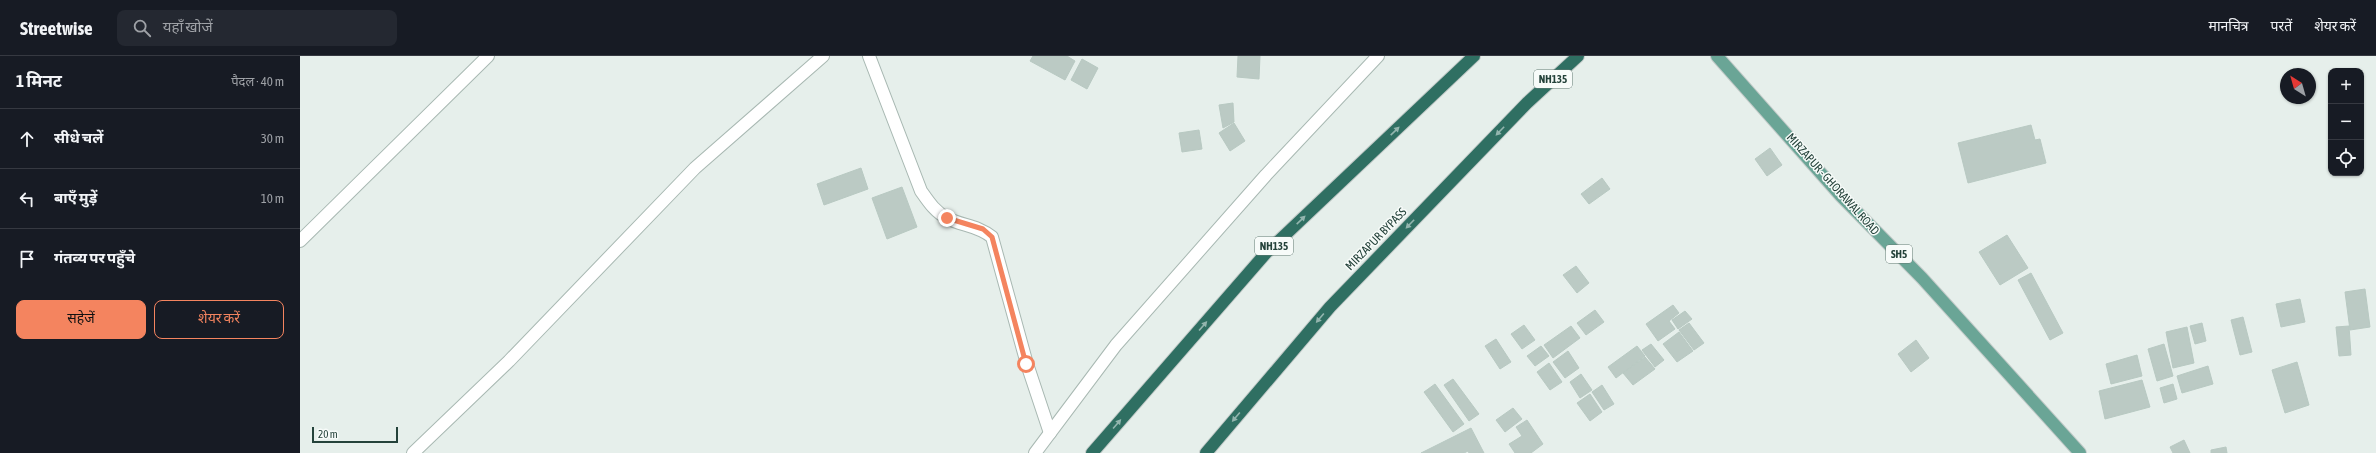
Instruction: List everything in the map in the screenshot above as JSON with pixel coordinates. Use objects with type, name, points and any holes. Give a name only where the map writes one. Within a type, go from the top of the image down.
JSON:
[{"type":"highway","name":"NH135","points":[[1092,453],[1266,253],[1474,56]]},
{"type":"highway","name":"MIRZAPUR BYPASS","points":[[1206,453],[1330,307],[1528,103],[1578,56]]},
{"type":"main road","name":"MIRZAPUR - GHORAWAL ROAD","points":[[1717,56],[1841,196],[1922,278],[2080,453]]},
{"type":"street","points":[[300,241],[488,56]]},
{"type":"street","points":[[413,453],[509,361],[695,168],[823,56]]},
{"type":"street","points":[[869,56],[921,191],[931,206],[947,218],[983,229],[992,237],[1026,364],[1050,433]]},
{"type":"street","points":[[1035,453],[1116,345],[1266,175],[1378,56]]},
{"type":"building","points":[[1033,56],[1067,56],[1075,61],[1065,80],[1030,61]]},
{"type":"building","points":[[1238,56],[1260,56],[1259,79],[1237,77]]},
{"type":"building","points":[[1082,59],[1098,68],[1087,89],[1071,80]]},
{"type":"building","points":[[1233,103],[1234,122],[1223,128],[1219,105]]},
{"type":"building","points":[[1234,123],[1245,141],[1230,151],[1219,133]]},
{"type":"building","points":[[2031,125],[2035,140],[2040,139],[2046,163],[1968,183],[1958,143]]},
{"type":"building","points":[[1199,130],[1202,149],[1182,152],[1179,133]]},
{"type":"building","points":[[1770,148],[1782,165],[1767,176],[1755,159]]},
{"type":"building","points":[[861,168],[868,189],[824,205],[817,184]]},
{"type":"building","points":[[1602,178],[1610,189],[1589,204],[1581,194]]},
{"type":"building","points":[[902,187],[917,227],[887,239],[872,198]]},
{"type":"building","points":[[2007,235],[2028,268],[2000,285],[1979,252]]},
{"type":"building","points":[[1576,266],[1589,283],[1577,293],[1563,275]]},
{"type":"building","points":[[2031,273],[2063,333],[2050,340],[2018,280]]},
{"type":"building","points":[[2365,289],[2370,327],[2350,330],[2345,292]]},
{"type":"building","points":[[2300,299],[2305,322],[2281,327],[2276,304]]},
{"type":"building","points":[[1673,305],[1679,313],[1669,321],[1675,329],[1658,341],[1646,324]]},
{"type":"building","points":[[1595,310],[1604,322],[1586,335],[1577,323]]},
{"type":"building","points":[[1685,311],[1692,319],[1678,329],[1672,320]]},
{"type":"building","points":[[2243,317],[2252,352],[2240,355],[2231,320]]},
{"type":"building","points":[[1689,323],[1704,343],[1694,350],[1679,330]]},
{"type":"building","points":[[2202,323],[2206,341],[2195,344],[2190,326]]},
{"type":"building","points":[[1524,325],[1535,340],[1522,349],[1511,334]]},
{"type":"building","points":[[1571,326],[1580,338],[1553,358],[1544,345]]},
{"type":"building","points":[[2349,326],[2351,355],[2339,356],[2336,327]]},
{"type":"building","points":[[2187,327],[2194,363],[2173,368],[2166,332]]},
{"type":"building","points":[[1679,332],[1693,351],[1677,362],[1663,344]]},
{"type":"building","points":[[1496,339],[1511,362],[1500,369],[1485,346]]},
{"type":"building","points":[[1916,340],[1929,358],[1911,372],[1898,354]]},
{"type":"building","points":[[1651,344],[1664,360],[1655,367],[1642,350]]},
{"type":"building","points":[[2164,344],[2173,376],[2157,381],[2148,349]]},
{"type":"building","points":[[1541,346],[1549,356],[1535,366],[1527,356]]},
{"type":"building","points":[[1637,346],[1645,356],[1616,378],[1608,367]]},
{"type":"building","points":[[1568,351],[1579,368],[1565,378],[1553,362]]},
{"type":"building","points":[[2137,355],[2142,376],[2111,384],[2106,364]]},
{"type":"building","points":[[1645,357],[1655,369],[1633,385],[1623,373]]},
{"type":"building","points":[[2297,362],[2309,405],[2285,413],[2272,370]]},
{"type":"building","points":[[1549,363],[1562,382],[1550,390],[1537,372]]},
{"type":"building","points":[[2208,366],[2213,384],[2182,393],[2177,376]]},
{"type":"building","points":[[1581,374],[1592,390],[1580,398],[1570,382]]},
{"type":"building","points":[[1453,379],[1479,414],[1469,421],[1444,385]]},
{"type":"building","points":[[2142,380],[2150,407],[2105,419],[2099,391]]},
{"type":"building","points":[[1435,384],[1464,424],[1453,432],[1424,392]]},
{"type":"building","points":[[2173,384],[2177,399],[2164,403],[2160,388]]},
{"type":"building","points":[[1602,385],[1614,404],[1604,410],[1592,392]]},
{"type":"building","points":[[1590,394],[1602,412],[1590,421],[1577,403]]},
{"type":"building","points":[[1513,408],[1522,419],[1505,432],[1496,420]]},
{"type":"building","points":[[1527,420],[1543,444],[1531,453],[1515,453],[1509,444],[1522,436],[1516,427]]},
{"type":"building","points":[[1471,428],[1484,453],[1469,453],[1468,451],[1464,453],[1421,453]]},
{"type":"building","points":[[2184,440],[2190,453],[2173,453],[2170,447]]},
{"type":"building","points":[[2226,447],[2227,453],[2211,453],[2211,450]]},
{"type":"route","points":[[947,218],[983,229],[992,237],[1026,364]]}]
